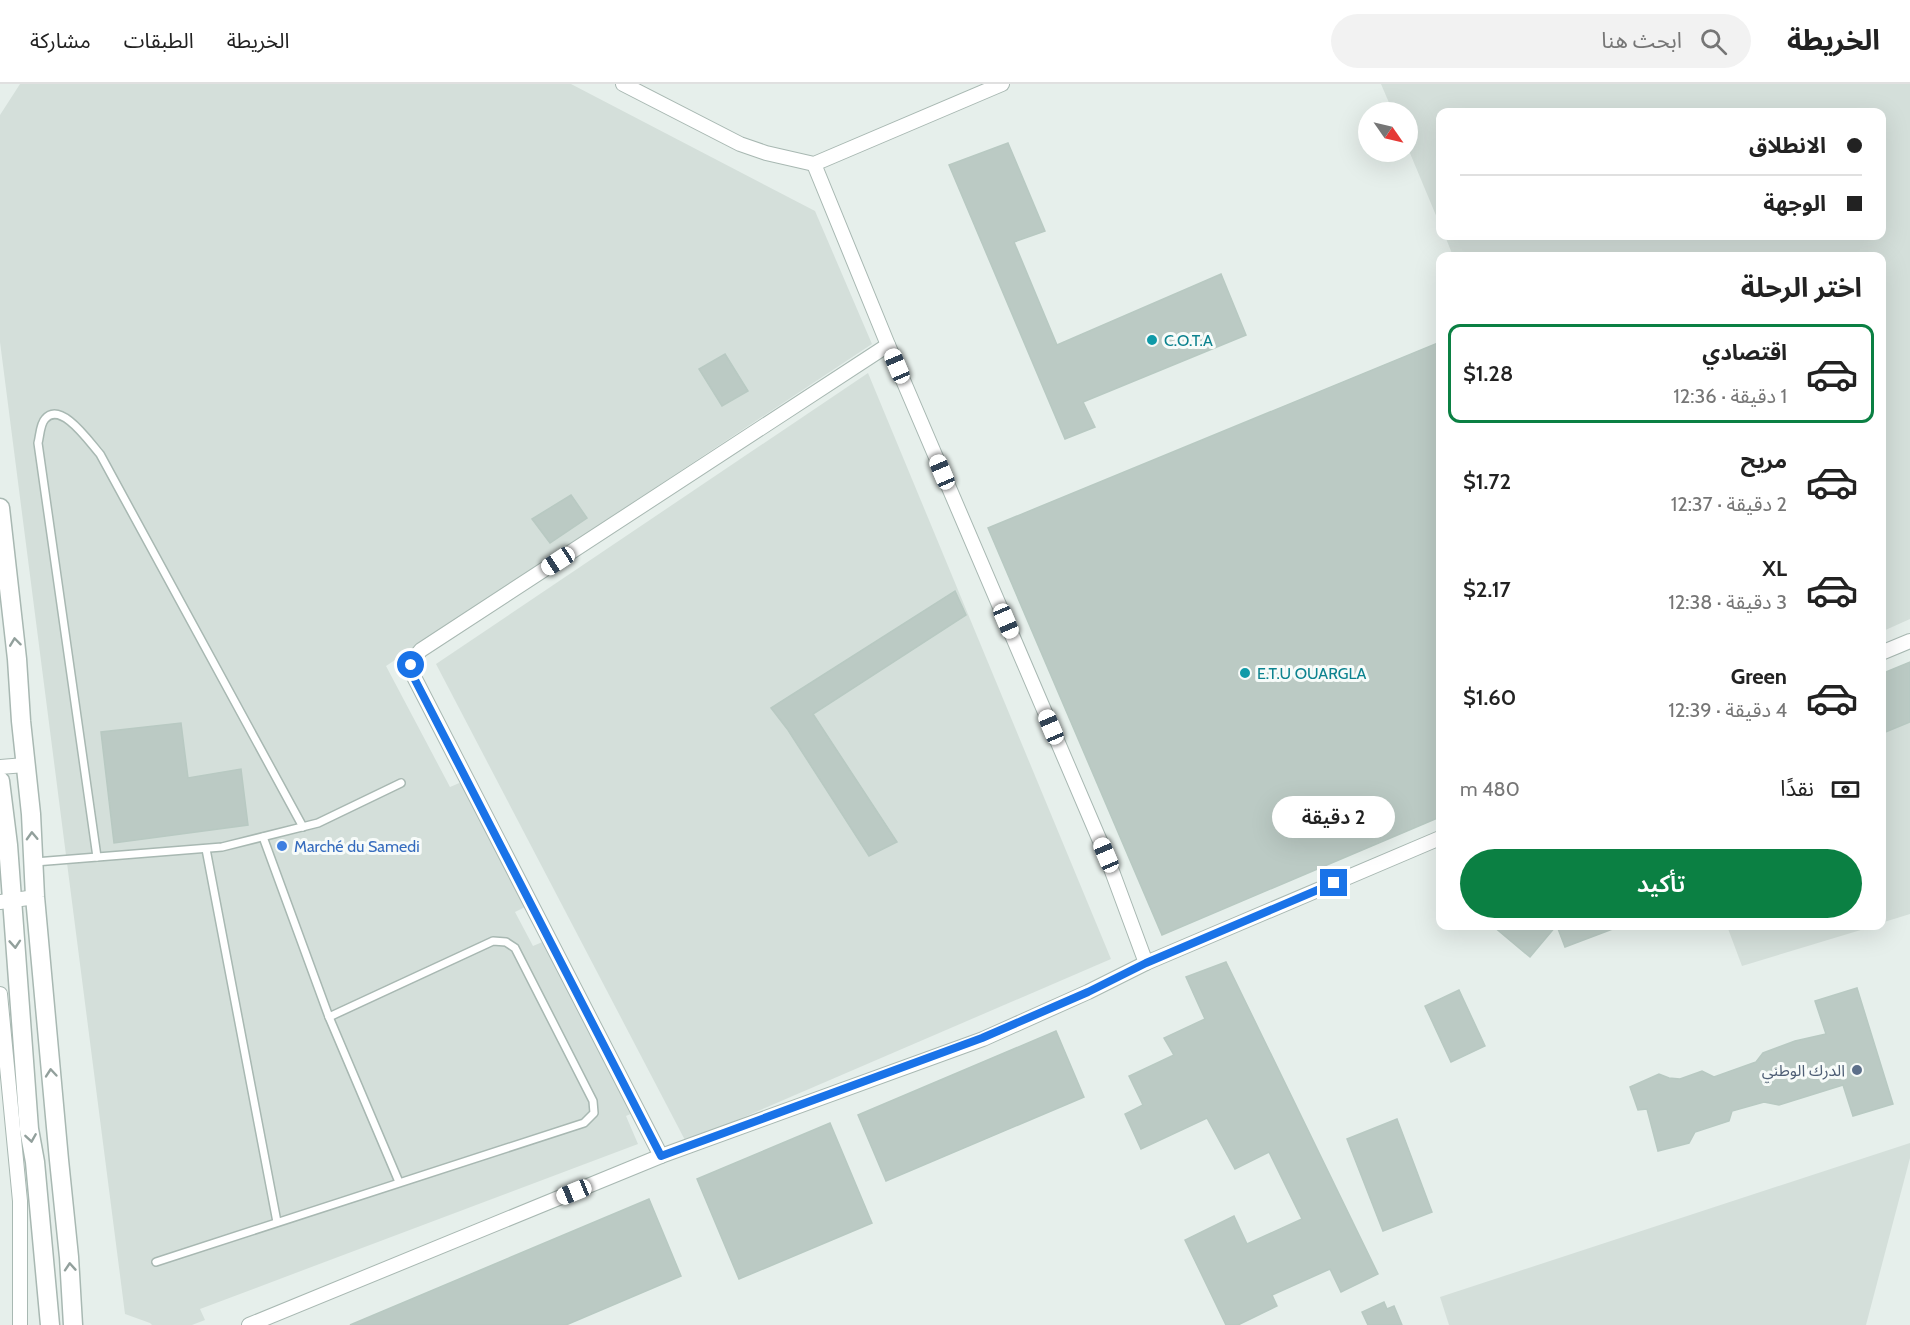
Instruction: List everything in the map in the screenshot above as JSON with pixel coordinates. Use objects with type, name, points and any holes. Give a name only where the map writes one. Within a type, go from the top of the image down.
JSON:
[{"type":"street","points":[[623,84],[740,144],[766,153],[814,164],[1002,84]]},
{"type":"street","points":[[814,164],[888,345],[1106,855],[1146,963]]},
{"type":"street","points":[[661,1156],[412,674],[411,665],[422,650],[888,345]]},
{"type":"street","points":[[0,508],[17,659],[31,814],[35,897],[74,1325]]},
{"type":"street","points":[[1886,651],[1910,641]]},
{"type":"street","points":[[0,767],[25,765]]},
{"type":"street","points":[[0,781],[8,845],[6,901],[29,1129],[35,1162],[50,1325]]},
{"type":"street","points":[[249,1325],[661,1156],[982,1038],[1088,992],[1146,963],[1436,840]]},
{"type":"street","points":[[6,901],[35,897]]},
{"type":"street","points":[[0,994],[20,1201],[20,1325]]},
{"type":"street","points":[[35,1162],[59,1160]]},
{"type":"street","points":[[20,1201],[38,1200]]},
{"type":"lane","points":[[97,857],[38,442],[43,420],[50,415],[58,414],[72,422],[100,454],[303,827]]},
{"type":"lane","points":[[33,862],[222,848],[318,823],[401,783]]},
{"type":"lane","points":[[263,837],[329,1017],[399,1182]]},
{"type":"lane","points":[[206,849],[277,1222]]},
{"type":"lane","points":[[156,1262],[584,1123],[594,1113],[593,1101],[515,948],[506,942],[494,941],[329,1017]]},
{"type":"shaded area","points":[[20,84],[571,84],[815,211],[872,344],[386,666],[450,787],[464,781],[531,904],[515,912],[533,946],[547,940],[639,1110],[626,1116],[638,1144],[200,1309],[205,1320],[192,1325],[152,1325],[125,1314],[0,342],[0,115]]},
{"type":"shaded area","points":[[1381,84],[1910,84],[1910,619],[1886,630],[1886,252],[1451,252],[1447,240],[1886,240],[1886,108],[1436,108],[1436,215],[1414,162],[1418,162],[1418,102],[1389,102]]},
{"type":"shaded area","points":[[868,373],[1111,959],[686,1142],[436,664]]},
{"type":"shaded area","points":[[1910,722],[1910,914],[1886,921],[1886,732]]},
{"type":"shaded area","points":[[1728,930],[1861,930],[1742,966]]},
{"type":"shaded area","points":[[1910,1143],[1910,1158],[1866,1325],[1449,1325],[1440,1297]]},
{"type":"building","points":[[1008,143],[1045,231],[1014,242],[1057,345],[1221,274],[1246,335],[1083,402],[1095,427],[1065,439],[949,165]]},
{"type":"building","name":"E.T.U OUARGLA","points":[[1436,344],[1436,819],[1162,935],[988,528]]},
{"type":"building","points":[[725,354],[748,391],[722,406],[699,369]]},
{"type":"building","points":[[571,495],[587,518],[550,543],[532,519]]},
{"type":"building","points":[[955,591],[966,615],[813,714],[897,842],[869,856],[788,730],[771,708]]},
{"type":"building","points":[[1910,662],[1910,722],[1886,732],[1886,672]]},
{"type":"building","points":[[181,723],[188,778],[241,769],[248,825],[114,843],[101,732]]},
{"type":"building","points":[[1498,930],[1553,930],[1530,957]]},
{"type":"building","points":[[1559,930],[1610,930],[1565,947]]},
{"type":"building","points":[[1226,962],[1378,1274],[1341,1292],[1330,1269],[1272,1295],[1277,1306],[1238,1325],[1226,1325],[1185,1240],[1234,1216],[1247,1244],[1302,1219],[1269,1152],[1235,1169],[1207,1118],[1141,1149],[1125,1114],[1143,1105],[1129,1076],[1174,1055],[1164,1038],[1205,1019],[1186,977]]},
{"type":"building","points":[[1857,988],[1893,1104],[1853,1116],[1843,1085],[1779,1105],[1764,1102],[1732,1111],[1729,1121],[1695,1132],[1689,1143],[1658,1151],[1647,1109],[1638,1110],[1630,1087],[1659,1074],[1680,1079],[1702,1071],[1714,1077],[1756,1062],[1763,1053],[1795,1041],[1826,1034],[1815,1001]]},
{"type":"building","points":[[1459,990],[1485,1046],[1451,1062],[1425,1006]]},
{"type":"building","points":[[1056,1031],[1084,1097],[886,1181],[858,1115]]},
{"type":"building","points":[[1397,1119],[1432,1212],[1383,1231],[1347,1139]]},
{"type":"building","points":[[830,1123],[872,1223],[739,1279],[697,1179]]},
{"type":"building","points":[[649,1199],[681,1276],[566,1325],[350,1325]]},
{"type":"building","points":[[1384,1302],[1387,1309],[1394,1306],[1402,1325],[1368,1325],[1362,1312]]},
{"type":"place","name":"C.O.T.A","points":[[1152,340]]},
{"type":"place","name":"E.T.U OUARGLA","points":[[1245,673]]},
{"type":"place","name":"Marché du Samedi","points":[[282,846]]},
{"type":"place","name":"الدرك الوطني","points":[[1857,1070]]},
{"type":"route","points":[[411,665],[412,674],[661,1156],[982,1038],[1088,992],[1146,963],[1334,883]]}]
